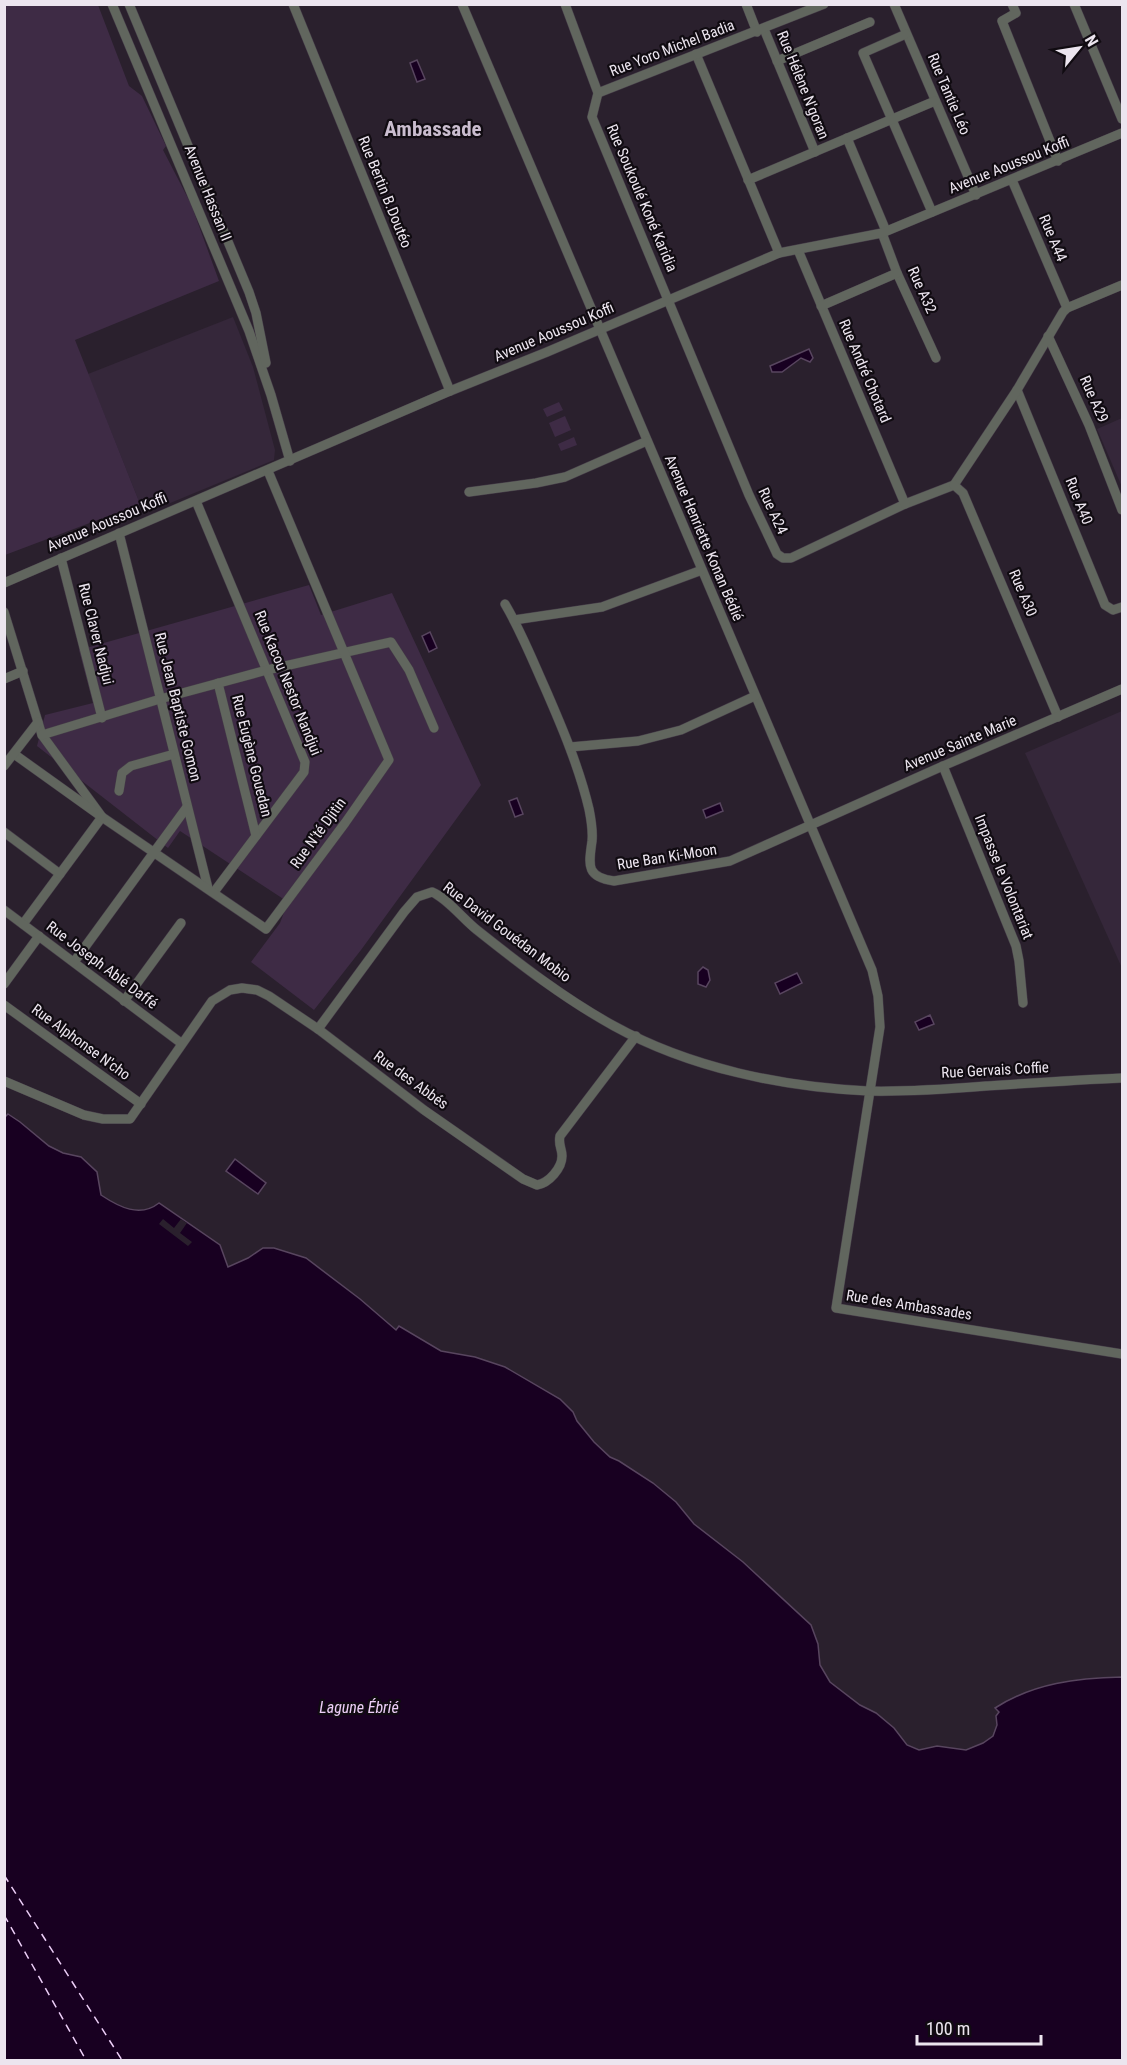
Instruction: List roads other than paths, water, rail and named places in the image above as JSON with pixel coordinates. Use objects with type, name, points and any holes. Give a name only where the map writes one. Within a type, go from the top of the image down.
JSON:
[{"type":"street","name":"Avenue Hassan II","points":[[111,4],[249,331],[290,461]]},
{"type":"street","name":"Avenue Hassan II","points":[[129,4],[249,292],[271,395]]},
{"type":"street","points":[[133,15],[134,4]]},
{"type":"street","name":"Rue Bertin B.Doutéo","points":[[293,4],[450,391]]},
{"type":"street","name":"Avenue Henriette Konan Bédié","points":[[462,4],[872,970],[878,996],[880,1027],[870,1091]]},
{"type":"street","name":"Rue Soukoulé Koné Karidia","points":[[565,4],[598,93],[592,117],[669,300]]},
{"type":"street","name":"Rue Hélène N'goran","points":[[746,4],[777,61],[815,152]]},
{"type":"street","name":"Rue Yoro Michel Badia","points":[[598,93],[824,4]]},
{"type":"street","name":"Rue Tantie Léo","points":[[894,4],[976,195]]},
{"type":"street","points":[[1012,4],[1015,14],[1002,21],[1058,161]]},
{"type":"street","points":[[1074,4],[1122,119]]},
{"type":"street","points":[[777,61],[870,22]]},
{"type":"street","points":[[906,34],[863,53],[932,212]]},
{"type":"street","points":[[696,54],[779,253]]},
{"type":"street","points":[[748,180],[935,101]]},
{"type":"street","name":"Avenue Aoussou Koffi","points":[[4,583],[450,391],[779,253],[884,232],[1122,133]]},
{"type":"street","name":"Rue A32","points":[[847,138],[884,232],[897,273],[936,358]]},
{"type":"street","name":"Rue A44","points":[[1012,180],[1067,308]]},
{"type":"street","name":"Rue André Chotard","points":[[798,250],[905,504]]},
{"type":"street","points":[[821,306],[897,273]]},
{"type":"street","points":[[954,485],[1017,390],[1067,308],[1122,285]]},
{"type":"street","name":"Rue A24","points":[[669,300],[749,495],[777,554],[783,558],[790,558],[905,504],[954,485]]},
{"type":"street","name":"Rue A29","points":[[1048,336],[1089,424],[1122,510]]},
{"type":"street","name":"Rue A40","points":[[1017,390],[1105,605],[1113,610],[1122,607]]},
{"type":"street","points":[[469,492],[565,477],[647,441]]},
{"type":"street","name":"Rue N'té Djitin","points":[[14,754],[266,929],[389,760],[268,471]]},
{"type":"street","name":"Rue A30","points":[[954,485],[963,493],[1058,717]]},
{"type":"street","name":"Rue Kacou Nestor Nandjui","points":[[196,501],[306,768],[256,836],[211,890]]},
{"type":"street","name":"Rue Jean Baptiste Gomon","points":[[119,533],[187,807],[211,890]]},
{"type":"street","name":"Rue Claver Nadjui","points":[[61,558],[102,718]]},
{"type":"street","points":[[514,620],[602,607],[702,570]]},
{"type":"street","name":"Rue Ban Ki-Moon","points":[[505,604],[570,747],[592,826],[588,862],[593,873],[603,880],[614,881],[722,864],[810,825]]},
{"type":"street","points":[[4,612],[42,735],[102,817],[24,924]]},
{"type":"street","points":[[42,735],[218,683],[392,642],[409,670],[434,728]]},
{"type":"street","points":[[4,679],[23,671]]},
{"type":"street","name":"Rue Eugène Gouedan","points":[[218,683],[256,836]]},
{"type":"street","name":"Avenue Sainte Marie","points":[[810,825],[1122,689]]},
{"type":"street","points":[[570,747],[638,741],[681,730],[755,696]]},
{"type":"street","points":[[4,766],[38,722]]},
{"type":"street","points":[[119,791],[122,773],[131,766],[174,754]]},
{"type":"street","name":"Impasse le Volontariat","points":[[943,766],[1016,946],[1023,1003]]},
{"type":"street","points":[[74,962],[187,807]]},
{"type":"street","points":[[4,831],[60,874]]},
{"type":"street","name":"Rue David Gouédan Mobio","points":[[318,1029],[404,912],[417,897],[432,892],[444,899],[466,922],[533,974],[615,1027],[690,1059],[733,1071],[822,1087],[870,1091]]},
{"type":"street","name":"Rue Joseph Ablé Daffé","points":[[4,910],[182,1043]]},
{"type":"street","points":[[124,1001],[181,923]]},
{"type":"street","points":[[4,984],[39,936]]},
{"type":"street","name":"Rue des Abbés","points":[[141,1104],[212,1001],[230,990],[242,988],[257,990],[318,1029],[424,1110],[523,1179],[537,1185],[546,1182],[558,1168],[562,1153],[559,1143],[560,1136],[636,1036]]},
{"type":"street","name":"Rue Alphonse N'cho","points":[[4,1005],[141,1104]]},
{"type":"street","name":"Rue Gervais Coffie","points":[[870,1091],[1122,1077]]},
{"type":"street","points":[[4,1081],[84,1115],[103,1119],[130,1119],[141,1104]]},
{"type":"street","name":"Rue des Ambassades","points":[[870,1091],[836,1308],[1122,1354]]},
{"type":"water","points":[[417,60],[425,79],[417,82],[410,63]]},
{"type":"water","points":[[809,349],[813,358],[810,362],[801,358],[782,372],[772,372],[770,366]]},
{"type":"water","points":[[430,632],[437,648],[429,652],[422,636]]},
{"type":"water","points":[[517,798],[523,814],[515,817],[509,801]]},
{"type":"water","points":[[720,803],[723,811],[706,818],[703,810]]},
{"type":"water","points":[[703,967],[708,970],[710,980],[706,987],[698,984],[698,972]]},
{"type":"water","points":[[797,973],[802,983],[780,994],[775,983]]},
{"type":"water","points":[[930,1015],[934,1024],[919,1030],[915,1022]]},
{"type":"water","name":"Lagune Ébrié","points":[[8,1114],[49,1146],[63,1153],[81,1157],[97,1172],[101,1195],[122,1207],[137,1210],[144,1210],[159,1203],[220,1245],[228,1267],[263,1248],[274,1248],[306,1258],[396,1330],[399,1326],[441,1351],[475,1357],[505,1367],[560,1399],[573,1412],[577,1421],[594,1442],[610,1457],[653,1483],[676,1502],[694,1524],[743,1562],[811,1625],[818,1644],[820,1665],[830,1682],[860,1705],[876,1713],[894,1728],[907,1745],[919,1750],[937,1746],[966,1750],[993,1736],[997,1725],[996,1716],[999,1712],[995,1708],[1010,1700],[1040,1687],[1072,1681],[1122,1677],[1122,2060],[5,2060],[4,1118]]},
{"type":"water","points":[[235,1159],[266,1183],[258,1194],[226,1171]]},
{"type":"district","name":"Ambassade","points":[[433,129]]}]
